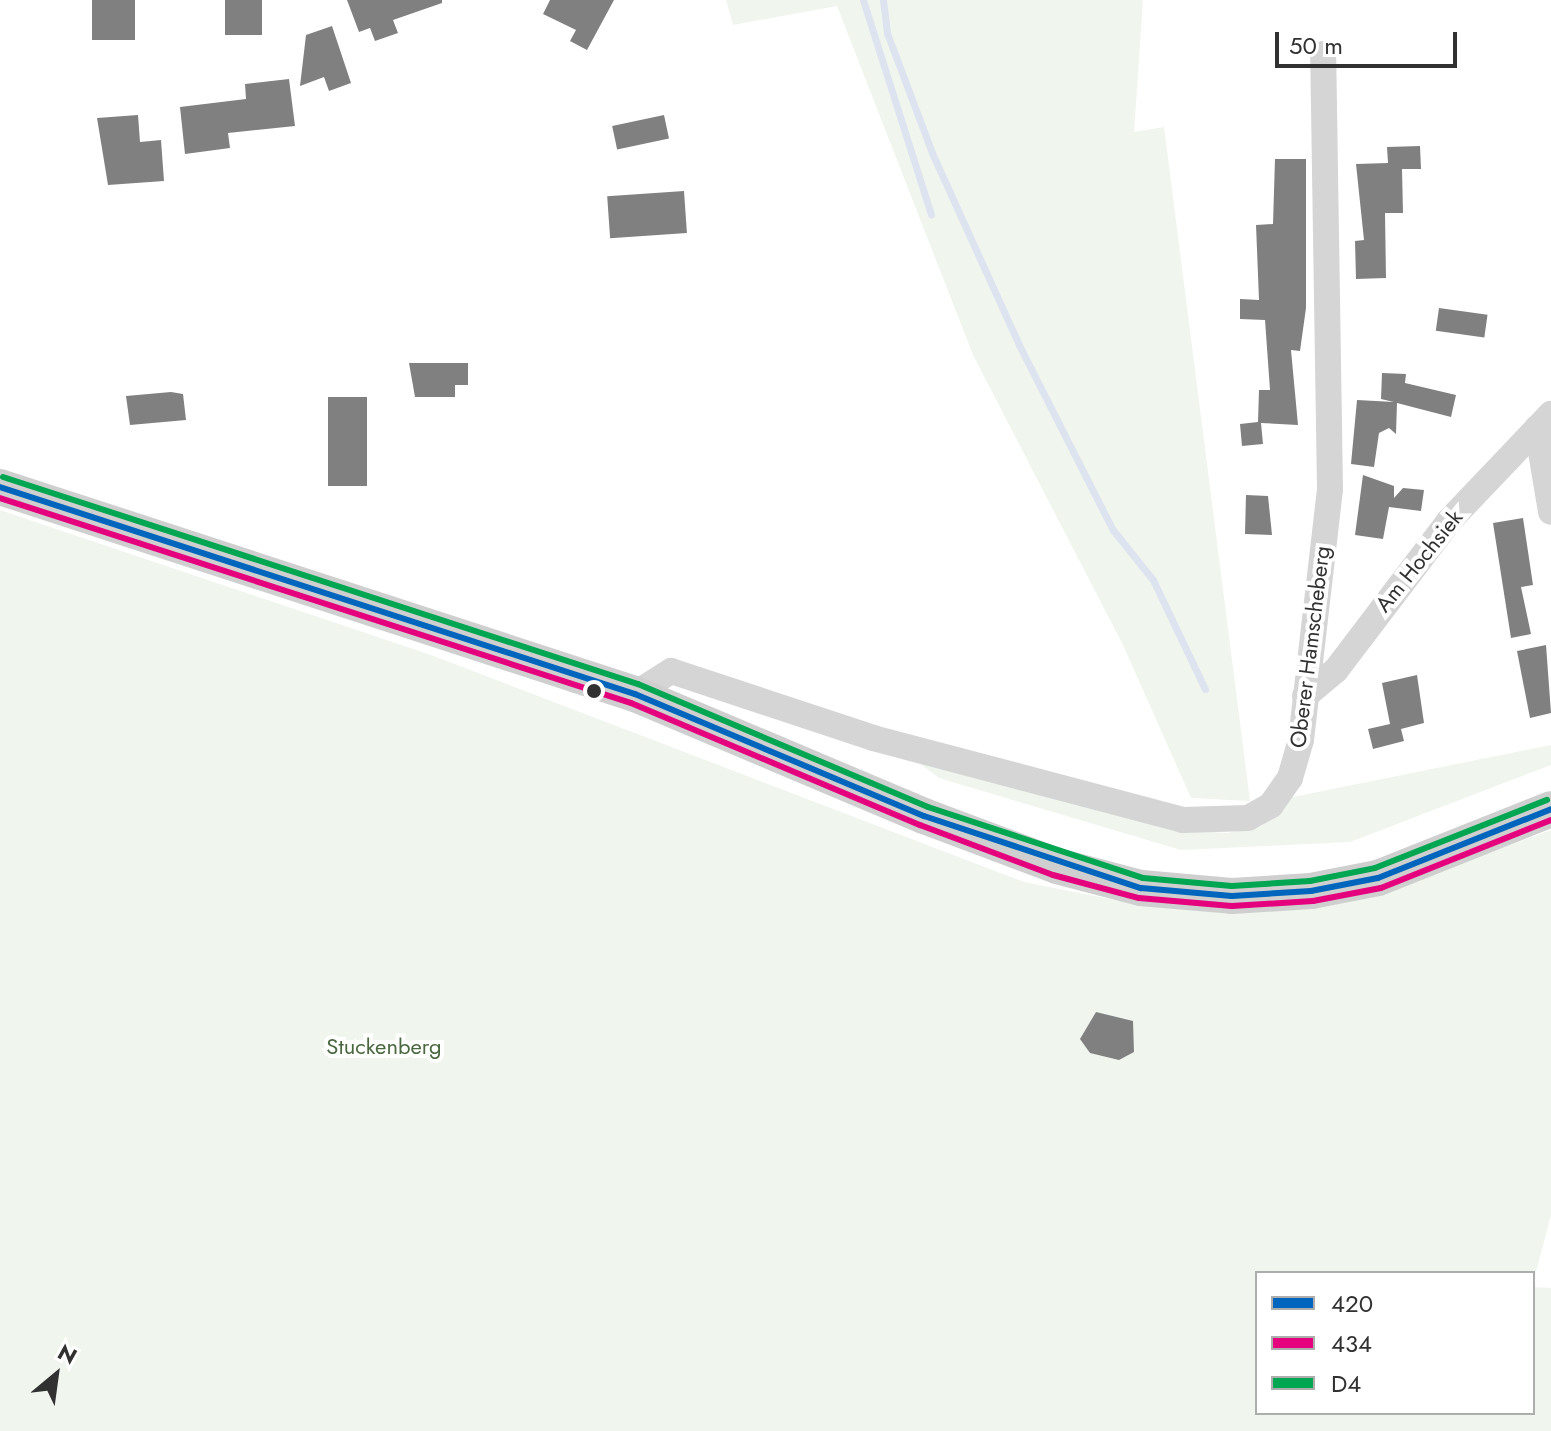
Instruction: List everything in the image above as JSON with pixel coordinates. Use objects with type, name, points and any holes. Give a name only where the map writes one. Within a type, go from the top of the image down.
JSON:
[{"type":"main road","points":[[0,487],[635,694],[1057,866],[1185,894],[1311,891],[1378,878],[1551,809]]},
{"type":"street","name":"Oberer Hamscheberg","points":[[635,694],[671,671],[1113,806],[1219,822],[1271,805],[1290,778],[1305,696],[1330,489],[1323,54]]},
{"type":"street","name":"Am Hochsiek","points":[[1305,696],[1336,670],[1389,593],[1544,421]]},
{"type":"street","name":"Am Hochsiek","points":[[1544,421],[1551,512]]},
{"type":"green space","points":[[726,0],[1143,0],[1134,132],[1164,127],[1250,801],[1191,798],[1123,645],[973,355],[837,6],[733,25]]},
{"type":"green space","name":"Stuckenberg","points":[[0,510],[431,655],[1024,882],[1145,906],[1387,891],[1551,830],[1551,1215],[1535,1275],[1535,1271],[1255,1271],[1255,1415],[1535,1415],[1535,1287],[1551,1288],[1551,1431],[0,1431]]},
{"type":"green space","points":[[1551,745],[1551,765],[1350,842],[1181,850],[939,778],[907,754],[1178,830],[1227,833],[1262,826],[1288,798]]},
{"type":"building","points":[[92,0],[135,0],[135,40],[92,40]]},
{"type":"building","points":[[225,0],[262,0],[262,35],[225,35]]},
{"type":"building","points":[[347,0],[442,0],[442,3],[393,20],[398,33],[375,41],[370,28],[359,32]]},
{"type":"building","points":[[550,0],[614,0],[587,50],[570,41],[576,30],[543,14]]},
{"type":"building","points":[[332,26],[351,83],[329,91],[324,77],[300,86],[306,35]]},
{"type":"building","points":[[289,79],[295,126],[228,133],[230,148],[185,154],[180,107],[246,99],[245,84]]},
{"type":"building","points":[[138,115],[140,142],[161,140],[164,181],[108,185],[97,118]]},
{"type":"building","points":[[664,115],[669,138],[617,149],[612,126]]},
{"type":"building","points":[[1420,146],[1421,169],[1402,169],[1403,213],[1385,213],[1386,278],[1356,279],[1355,241],[1364,240],[1356,164],[1388,163],[1387,147]]},
{"type":"building","points":[[1275,159],[1306,159],[1306,308],[1300,351],[1291,350],[1298,425],[1261,423],[1263,444],[1242,446],[1240,424],[1258,422],[1259,390],[1270,390],[1265,320],[1240,319],[1240,299],[1259,300],[1256,225],[1273,224]]},
{"type":"building","points":[[684,191],[687,233],[610,238],[607,196]]},
{"type":"building","points":[[1439,308],[1488,315],[1484,338],[1436,331]]},
{"type":"building","points":[[409,363],[468,363],[468,385],[455,385],[455,397],[415,397]]},
{"type":"building","points":[[1382,373],[1406,374],[1405,383],[1456,395],[1451,417],[1397,403],[1396,434],[1389,428],[1379,433],[1374,467],[1351,464],[1357,400],[1394,402],[1381,399]]},
{"type":"building","points":[[171,392],[183,394],[186,420],[130,425],[126,396]]},
{"type":"building","points":[[328,397],[367,397],[367,486],[328,486]]},
{"type":"building","points":[[1363,475],[1394,486],[1394,498],[1403,488],[1424,490],[1421,511],[1389,507],[1383,539],[1355,535]]},
{"type":"building","points":[[1246,495],[1268,496],[1272,535],[1245,534]]},
{"type":"building","points":[[1523,518],[1533,585],[1521,587],[1531,634],[1511,638],[1493,523]]},
{"type":"building","points":[[1546,645],[1551,713],[1530,718],[1517,651]]},
{"type":"building","points":[[1417,675],[1424,723],[1401,729],[1404,741],[1373,749],[1368,729],[1390,724],[1382,683]]},
{"type":"building","points":[[1096,1012],[1133,1021],[1134,1052],[1119,1060],[1090,1053],[1080,1039]]},
{"type":"waterway","points":[[863,0],[931,214]]},
{"type":"waterway","points":[[883,0],[887,33],[932,153],[1019,345],[1113,530],[1153,580],[1205,689]]},
{"type":"transit line","name":"D4","points":[[3,477],[638,684],[928,807],[1143,878],[1232,886],[1310,881],[1375,868],[1547,800]]},
{"type":"transit line","name":"420","points":[[0,487],[635,694],[924,816],[1141,888],[1232,896],[1311,891],[1378,878],[1551,809]]},
{"type":"transit line","name":"434","points":[[0,498],[631,703],[920,825],[1053,875],[1139,898],[1232,906],[1313,901],[1381,888],[1551,820]]}]
